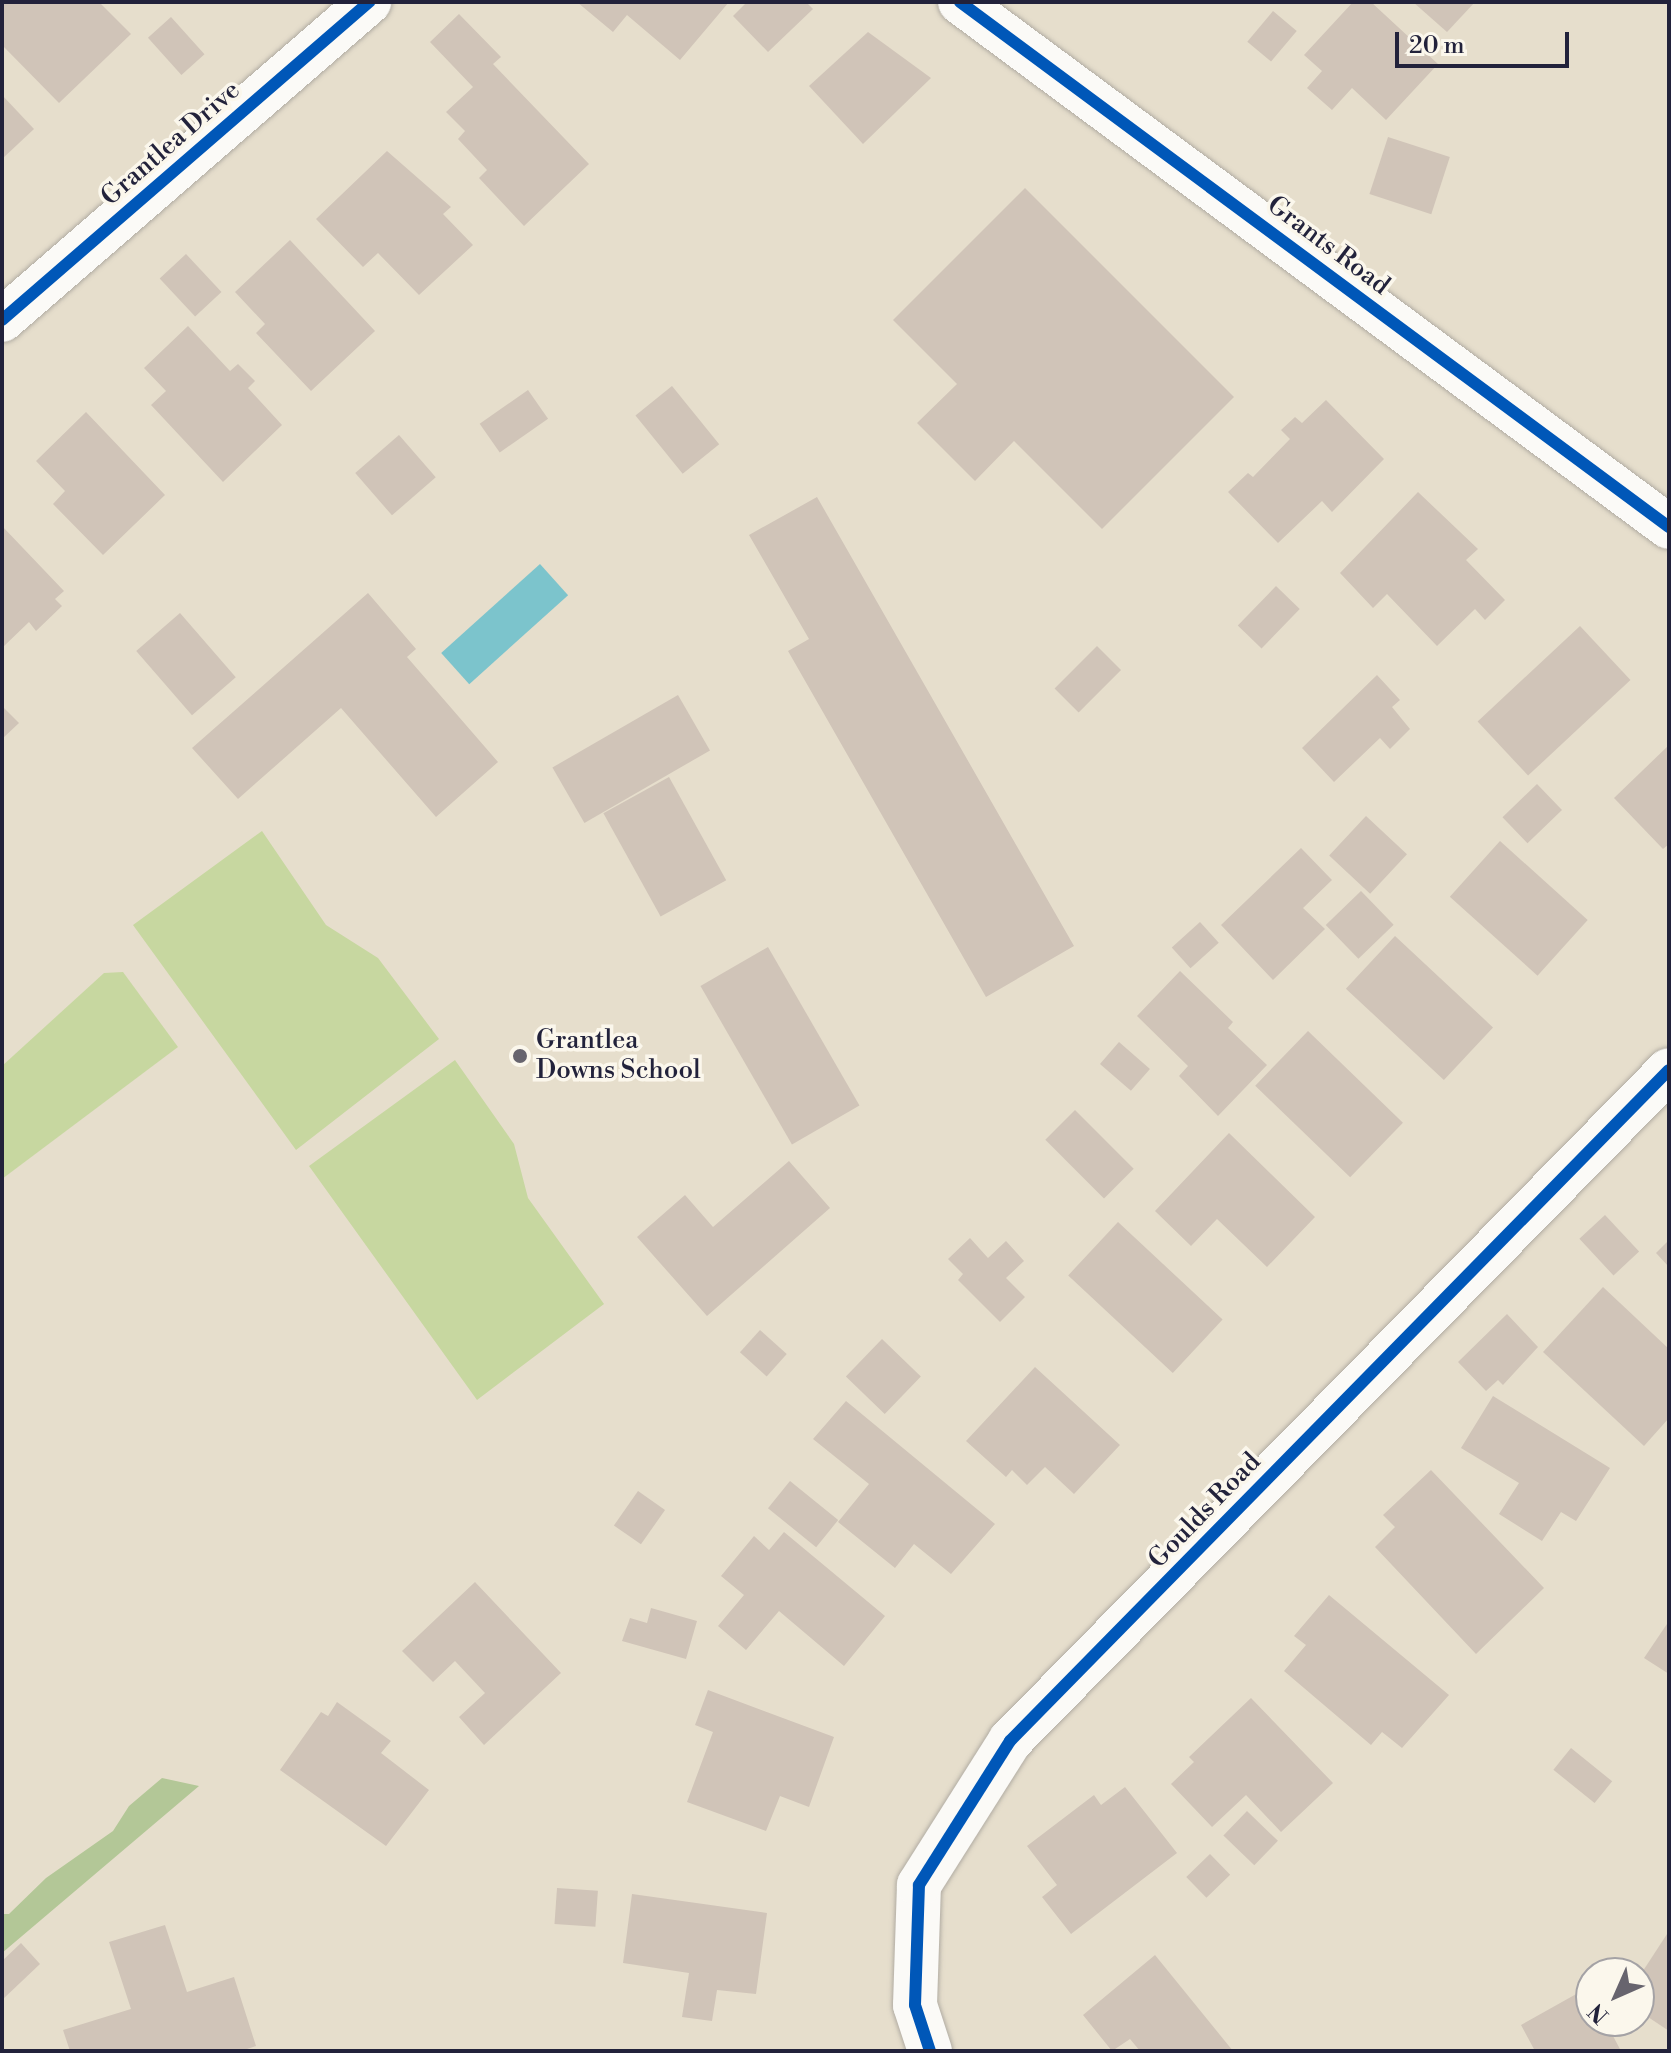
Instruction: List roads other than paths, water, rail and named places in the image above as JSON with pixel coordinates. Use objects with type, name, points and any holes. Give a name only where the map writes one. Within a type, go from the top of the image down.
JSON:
[{"type":"street","name":"Grantlea Drive","points":[[2,320],[369,2]]},
{"type":"street","name":"Grants Road","points":[[960,2],[1669,527]]},
{"type":"street","name":"Goulds Road","points":[[930,2051],[915,2005],[919,1885],[1010,1741],[1669,1070]]},
{"type":"water","points":[[540,564],[568,595],[469,684],[441,653]]},
{"type":"place","name":"Grantlea Downs School","points":[[520,1056]]}]
